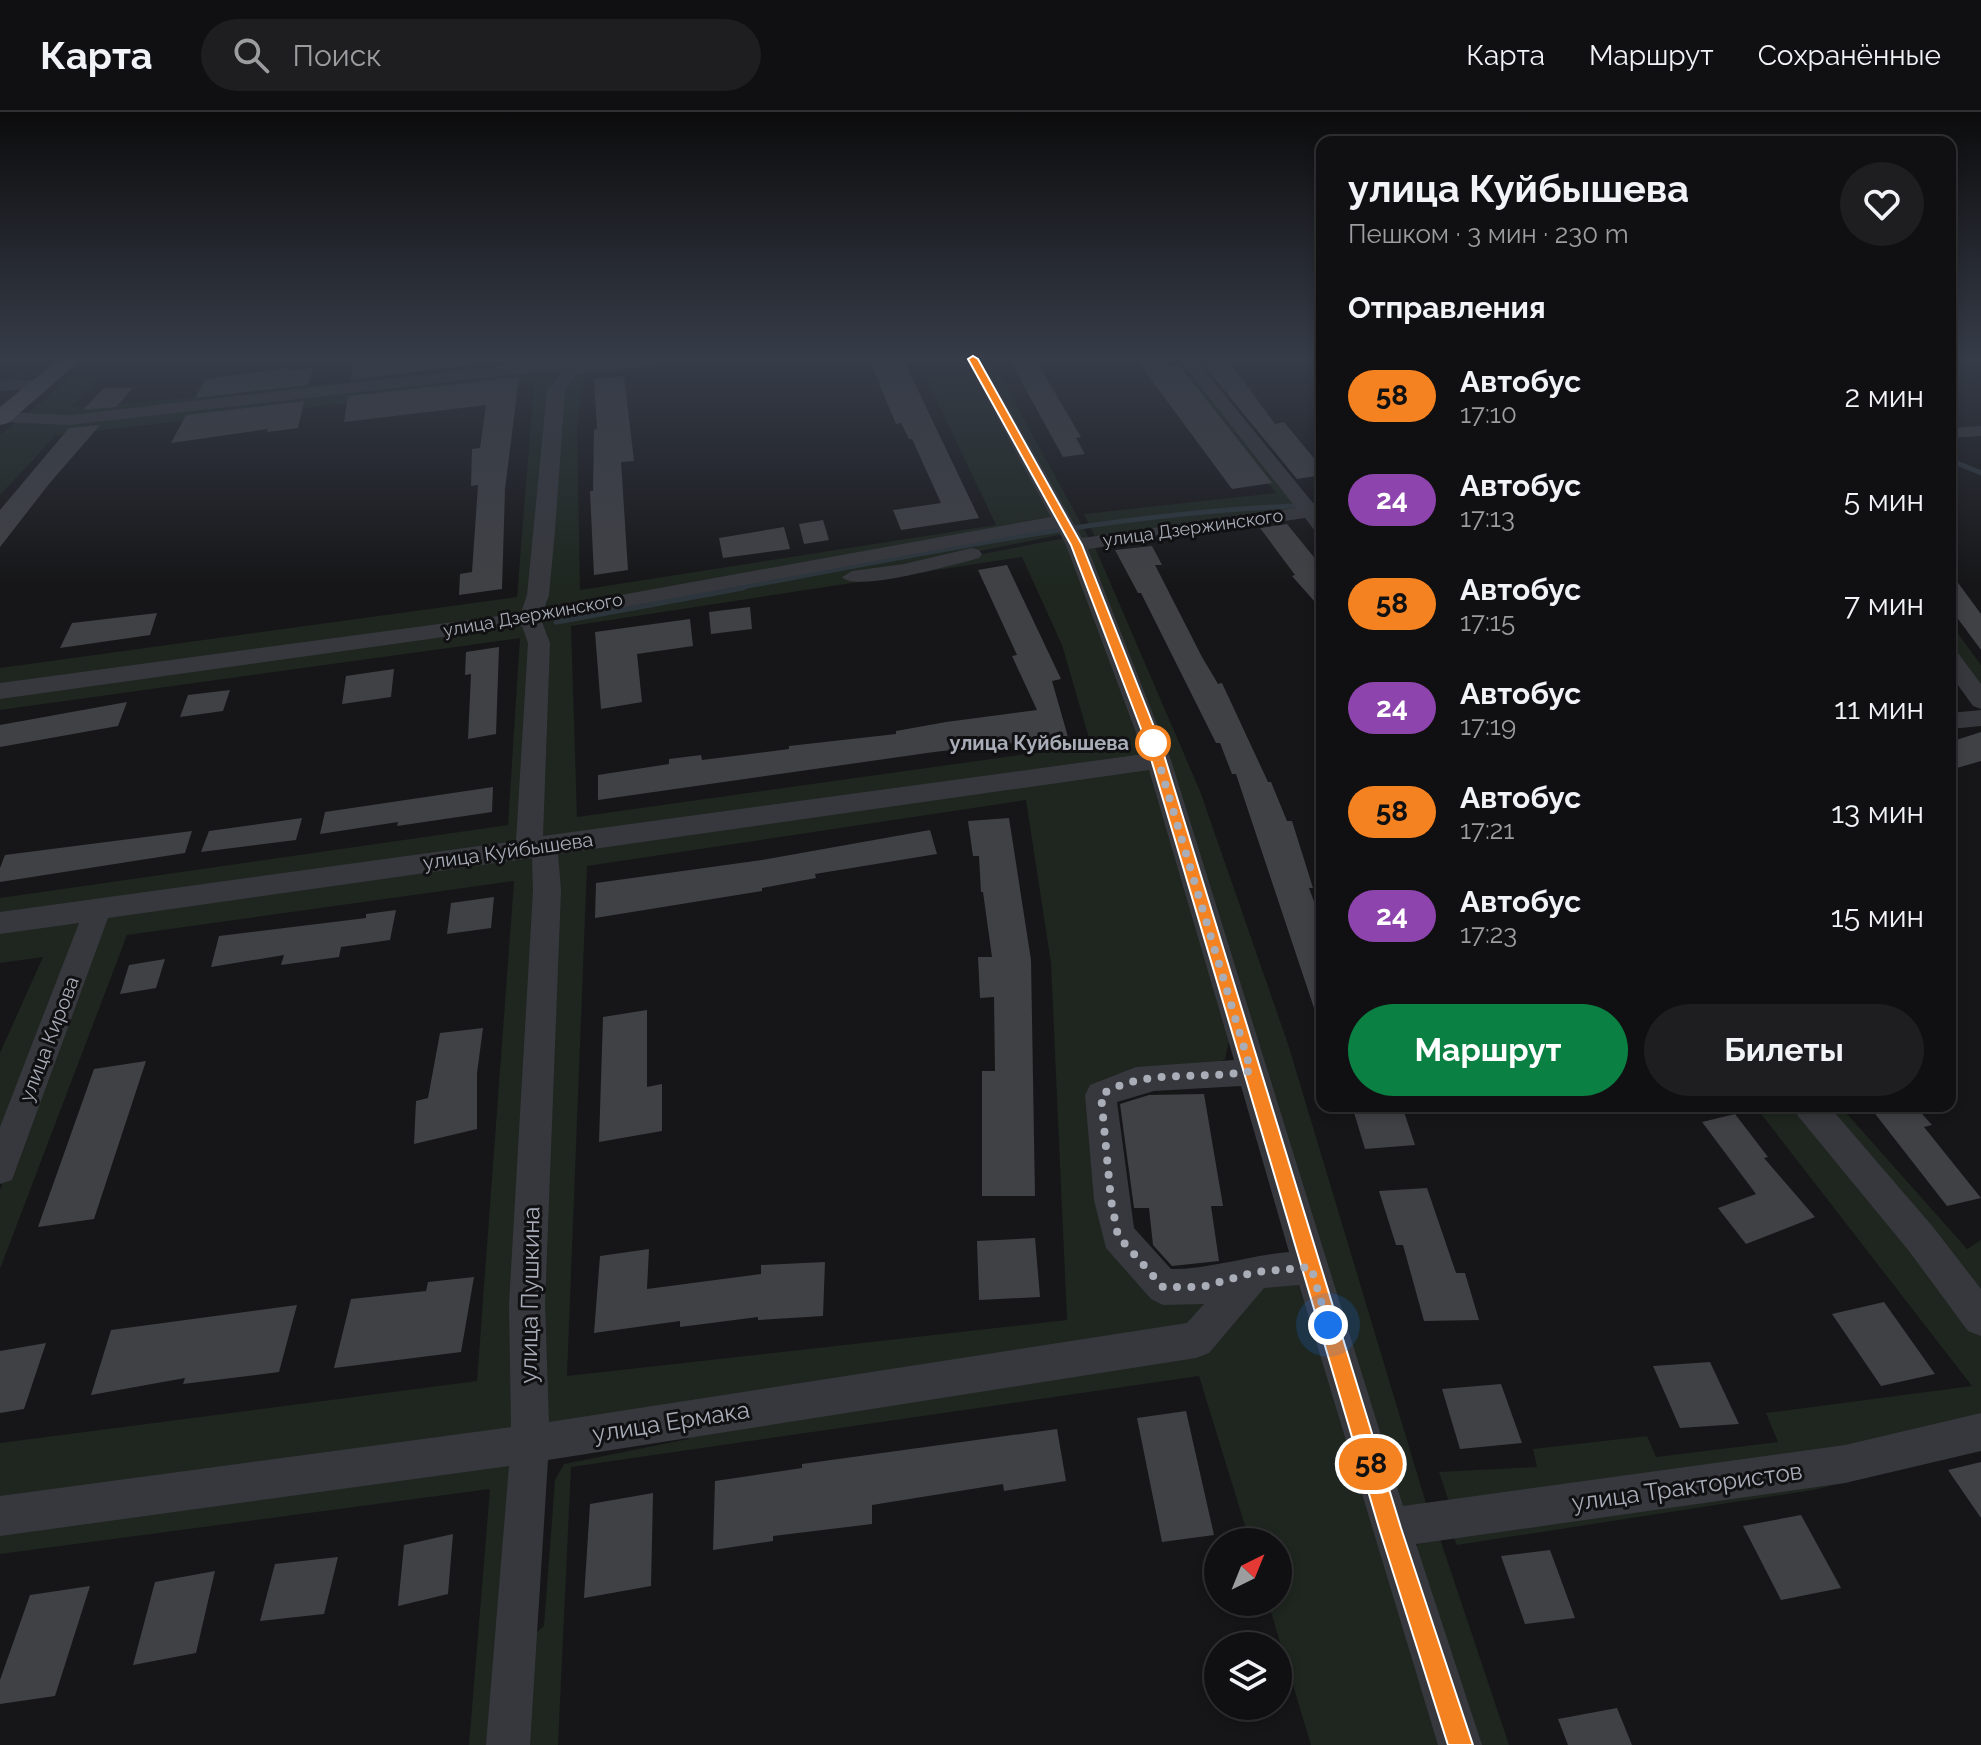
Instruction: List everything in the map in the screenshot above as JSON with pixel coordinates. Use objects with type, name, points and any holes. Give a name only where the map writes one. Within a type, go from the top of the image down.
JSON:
[{"type":"street","name":"улица Пушкина","points":[[508,1745],[530,1444],[527,1304],[547,890],[536,846],[539,643],[530,618],[538,595],[553,435]]},
{"type":"street","points":[[1015,435],[1070,533],[1159,760],[1390,1528],[1460,1745]]},
{"type":"street","points":[[1252,435],[1314,510]]},
{"type":"street","name":"улица Дзержинского","points":[[0,691],[530,618],[1070,533],[1314,510]]},
{"type":"street","points":[[852,577],[917,568],[1070,533]]},
{"type":"street","points":[[1956,666],[1981,701]]},
{"type":"street","points":[[1956,720],[1981,718]]},
{"type":"street","name":"улица Куйбышева","points":[[0,923],[1159,760]]},
{"type":"street","name":"улица Кирова","points":[[0,1169],[98,909]]},
{"type":"street","points":[[1251,1071],[1224,1077],[1138,1079],[1101,1095],[1111,1200],[1118,1236],[1163,1287],[1202,1287],[1255,1272],[1311,1267]]},
{"type":"street","points":[[1814,1112],[1921,1239],[1981,1318]]},
{"type":"street","name":"улица Ермака","points":[[0,1516],[530,1444],[1196,1340],[1255,1272]]},
{"type":"street","name":"улица Трактористов","points":[[1390,1528],[1845,1464],[1981,1432]]},
{"type":"shaded area","points":[[0,435],[56,435],[0,495]]},
{"type":"shaded area","points":[[530,435],[552,435],[526,613],[0,688],[0,668],[517,597]]},
{"type":"shaded area","points":[[557,435],[577,435],[580,590],[996,525],[953,435],[1008,435],[1054,518],[543,612]]},
{"type":"shaded area","points":[[1023,435],[1033,435],[1090,540],[1081,539]]},
{"type":"shaded area","points":[[1232,435],[1245,435],[1303,509],[1096,539],[1084,514],[1276,493]]},
{"type":"shaded area","points":[[1059,526],[1063,533],[1059,535],[975,552],[977,555],[1066,538],[1144,753],[1136,757],[541,839],[537,621]],"holes":[[[1022,557],[1062,645],[1091,745],[577,817],[571,626]]]},
{"type":"shaded area","points":[[1094,545],[1200,791],[1288,1044],[1428,1510],[1399,1506],[1086,547]]},
{"type":"shaded area","points":[[522,623],[535,644],[518,842],[0,916],[0,898],[508,825],[520,638],[0,710],[0,694]]},
{"type":"shaded area","points":[[1956,631],[1981,665],[1981,691],[1956,656]]},
{"type":"shaded area","points":[[1150,768],[1229,1041],[1225,1059],[1207,1069],[1101,1084],[1097,1201],[1156,1274],[1234,1285],[1191,1332],[548,1431],[535,1294],[553,851]],"holes":[[[1026,800],[1051,963],[1067,1320],[567,1376],[587,866]]]},
{"type":"shaded area","points":[[538,854],[520,1427],[0,1507],[0,1443],[477,1381],[514,881],[127,935],[0,1269],[0,1190],[104,915]]},
{"type":"shaded area","points":[[86,918],[0,1145],[0,1053],[43,957],[0,963],[0,930]]},
{"type":"shaded area","points":[[1760,1112],[1804,1112],[1981,1332],[1981,1419],[1833,1456],[1451,1508],[1439,1472],[1537,1467],[1533,1449],[1647,1436],[1656,1457],[1778,1442],[1766,1413],[1972,1386]]},
{"type":"shaded area","points":[[1827,1112],[1845,1112],[1967,1249],[1981,1240],[1981,1299]]},
{"type":"shaded area","points":[[1297,1280],[1444,1745],[1311,1745],[1292,1682],[1292,1632],[1277,1632],[1272,1616],[1292,1616],[1292,1528],[1246,1528],[1199,1376],[571,1467],[558,1745],[519,1745],[527,1641],[544,1626],[555,1480],[564,1464],[688,1439],[695,1428],[1196,1350],[1265,1282]]},
{"type":"shaded area","points":[[1981,1450],[1813,1490],[1457,1545],[1451,1531]]},
{"type":"shaded area","points":[[511,1453],[498,1745],[469,1745],[490,1489],[0,1554],[0,1524]]},
{"type":"shaded area","points":[[1439,1536],[1509,1745],[1477,1745],[1411,1547]]},
{"type":"building","points":[[63,435],[91,435],[0,547],[0,510]]},
{"type":"building","points":[[175,435],[225,435],[171,443]]},
{"type":"building","points":[[482,435],[512,435],[505,489],[502,589],[459,595],[460,574],[472,572],[478,485],[471,486],[472,449],[480,448]]},
{"type":"building","points":[[594,435],[631,435],[634,461],[621,462],[628,570],[594,575],[590,491],[593,491]]},
{"type":"building","points":[[907,435],[939,435],[979,518],[901,530],[893,510],[941,503],[912,439]]},
{"type":"building","points":[[1051,435],[1080,435],[1076,438],[1085,454],[1063,457]]},
{"type":"building","points":[[1192,435],[1234,435],[1272,483],[1232,489]]},
{"type":"building","points":[[1261,435],[1295,435],[1316,461],[1316,476],[1297,479]]},
{"type":"building","points":[[823,520],[829,540],[804,544],[799,524]]},
{"type":"building","points":[[1287,524],[1316,560],[1316,603],[1292,576],[1295,575],[1260,528]]},
{"type":"building","points":[[784,527],[790,549],[723,558],[719,538]]},
{"type":"building","points":[[1152,546],[1162,565],[1155,565],[1202,657],[1218,684],[1222,683],[1287,821],[1292,821],[1316,907],[1316,1014],[1236,774],[1232,774],[1220,743],[1216,743],[1141,593],[1138,593],[1115,550]]},
{"type":"building","points":[[1007,565],[1061,679],[1052,681],[1068,737],[934,752],[598,800],[598,775],[669,764],[669,759],[701,755],[702,760],[789,749],[789,746],[896,734],[896,731],[946,722],[1037,710],[1012,656],[1017,655],[978,570]]},
{"type":"building","points":[[1956,580],[1981,614],[1981,650],[1956,616]]},
{"type":"building","points":[[750,607],[752,629],[711,634],[709,612]]},
{"type":"building","points":[[157,613],[150,635],[60,648],[72,623]]},
{"type":"building","points":[[690,619],[693,646],[637,654],[642,702],[601,709],[595,632]]},
{"type":"building","points":[[499,647],[496,734],[468,739],[471,674],[465,675],[466,652]]},
{"type":"building","points":[[394,669],[391,697],[342,704],[346,676]]},
{"type":"building","points":[[230,690],[223,711],[180,717],[188,695]]},
{"type":"building","points":[[127,702],[118,726],[0,747],[0,725]]},
{"type":"building","points":[[1981,732],[1981,761],[1956,768],[1956,740]]},
{"type":"building","points":[[493,787],[492,812],[320,834],[325,812]]},
{"type":"building","points":[[302,818],[296,840],[201,852],[209,831]]},
{"type":"building","points":[[1009,818],[1031,960],[1035,1196],[982,1196],[982,1071],[995,1071],[994,997],[980,998],[978,957],[992,957],[981,892],[979,856],[973,856],[968,821]]},
{"type":"building","points":[[930,830],[937,854],[815,874],[816,878],[762,888],[762,891],[595,918],[596,883],[762,860]]},
{"type":"building","points":[[192,831],[185,853],[0,882],[0,868],[5,855]]},
{"type":"building","points":[[494,897],[491,928],[447,934],[451,903]]},
{"type":"building","points":[[396,910],[390,940],[341,947],[339,957],[281,965],[284,955],[211,967],[219,936],[366,918],[366,914]]},
{"type":"building","points":[[165,959],[156,988],[120,994],[129,965]]},
{"type":"building","points":[[647,1010],[647,1087],[662,1084],[662,1131],[599,1142],[603,1017]]},
{"type":"building","points":[[483,1028],[477,1073],[477,1129],[414,1144],[416,1101],[428,1098],[440,1033]]},
{"type":"building","points":[[146,1061],[94,1219],[38,1227],[94,1069]]},
{"type":"building","points":[[1204,1094],[1223,1206],[1211,1206],[1219,1261],[1172,1266],[1153,1245],[1149,1208],[1134,1208],[1120,1104],[1149,1095]]},
{"type":"building","points":[[1354,1112],[1404,1112],[1415,1145],[1365,1149]]},
{"type":"building","points":[[1874,1112],[1920,1112],[1932,1125],[1924,1127],[1981,1198],[1947,1206]]},
{"type":"building","points":[[1735,1114],[1768,1157],[1764,1158],[1815,1217],[1746,1244],[1718,1208],[1756,1194],[1702,1122]]},
{"type":"building","points":[[1427,1188],[1456,1273],[1465,1273],[1479,1320],[1424,1321],[1403,1245],[1396,1245],[1379,1191]]},
{"type":"building","points":[[1035,1238],[1040,1297],[979,1300],[977,1241]]},
{"type":"building","points":[[649,1249],[647,1289],[761,1274],[761,1265],[825,1262],[823,1316],[758,1320],[758,1317],[680,1327],[680,1321],[594,1333],[600,1256]]},
{"type":"building","points":[[474,1277],[461,1352],[334,1368],[351,1299],[426,1291],[428,1282]]},
{"type":"building","points":[[1884,1302],[1935,1374],[1881,1386],[1832,1314]]},
{"type":"building","points":[[297,1305],[279,1372],[183,1384],[185,1378],[91,1395],[111,1330]]},
{"type":"building","points":[[46,1343],[24,1409],[0,1413],[0,1351]]},
{"type":"building","points":[[1710,1362],[1739,1424],[1680,1428],[1653,1366]]},
{"type":"building","points":[[1501,1384],[1522,1443],[1460,1449],[1442,1389]]},
{"type":"building","points":[[1186,1411],[1212,1528],[1204,1528],[1204,1536],[1162,1542],[1137,1418]]},
{"type":"building","points":[[1057,1429],[1066,1481],[1004,1491],[1003,1484],[872,1505],[872,1524],[773,1536],[773,1541],[713,1550],[715,1481],[802,1468],[802,1464]]},
{"type":"building","points":[[1981,1462],[1981,1518],[1948,1470]]},
{"type":"building","points":[[653,1493],[651,1586],[584,1598],[590,1504]]},
{"type":"building","points":[[1801,1515],[1841,1588],[1781,1600],[1743,1526]]},
{"type":"building","points":[[453,1534],[448,1594],[398,1606],[404,1545]]},
{"type":"building","points":[[1550,1550],[1575,1618],[1525,1624],[1501,1556]]},
{"type":"building","points":[[338,1557],[324,1614],[260,1621],[275,1564]]},
{"type":"building","points":[[215,1571],[196,1653],[133,1665],[155,1582]]},
{"type":"building","points":[[90,1586],[55,1696],[0,1704],[0,1680],[30,1595]]},
{"type":"building","points":[[1617,1708],[1632,1745],[1568,1745],[1558,1719]]},
{"type":"waterway","points":[[1956,463],[1981,473]]},
{"type":"waterway","points":[[732,589],[1099,524],[1173,515],[1316,505]]},
{"type":"waterway","points":[[557,621],[743,587]]},
{"type":"bus line","name":"58","points":[[1015,435],[1076,545],[1153,742],[1390,1528],[1460,1745]]},
{"type":"place","name":"улица Куйбышева","points":[[1153,743]]},
{"type":"route","points":[[1153,743],[1251,1071],[1224,1077],[1138,1079],[1101,1095],[1111,1200],[1118,1236],[1163,1287],[1202,1287],[1255,1272],[1311,1267],[1328,1325]]}]
